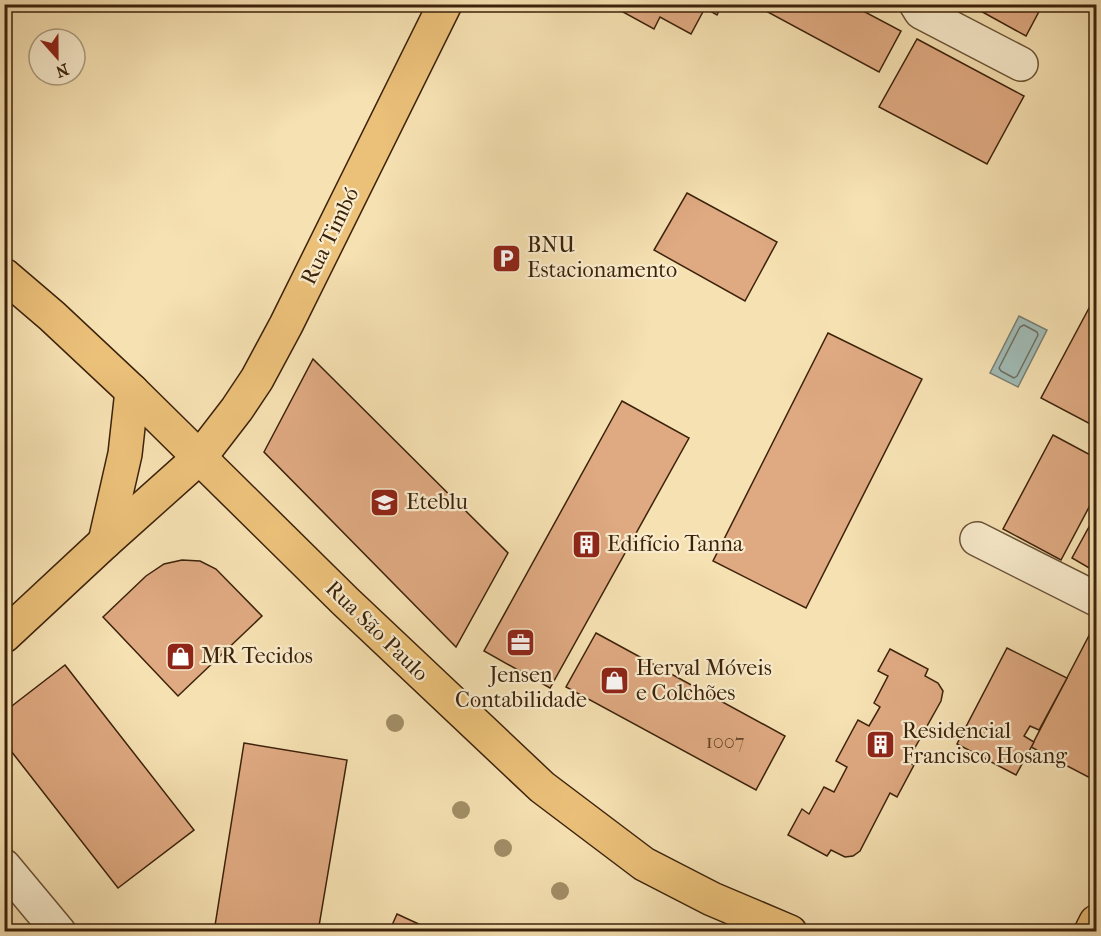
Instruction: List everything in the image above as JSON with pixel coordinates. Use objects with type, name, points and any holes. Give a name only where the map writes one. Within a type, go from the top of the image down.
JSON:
[{"type":"main road","name":"Rua Timbó","points":[[4,636],[200,456],[237,410],[257,379],[296,304],[445,4]]},
{"type":"main road","name":"Rua São Paulo","points":[[6,277],[132,391],[345,601],[542,787],[644,864],[712,899],[790,932]]},
{"type":"main road","points":[[105,542],[125,454],[132,391]]},
{"type":"main road","points":[[1091,932],[1096,922]]},
{"type":"street","points":[[916,4],[921,12],[1021,64]]},
{"type":"street","points":[[977,539],[1096,599]]},
{"type":"street","points":[[4,866],[59,932]]},
{"type":"green space","points":[[402,4],[398,11],[348,5]]},
{"type":"water","points":[[1019,316],[1047,330],[1018,387],[990,373]]},
{"type":"building","points":[[613,4],[722,4],[717,15],[705,8],[691,34],[660,17],[654,29],[612,6]]},
{"type":"building","points":[[753,4],[850,4],[901,31],[879,72]]},
{"type":"building","points":[[968,4],[1043,4],[1026,36]]},
{"type":"building","points":[[917,39],[1024,96],[987,164],[879,107]]},
{"type":"building","points":[[687,193],[777,242],[745,301],[654,250]]},
{"type":"building","points":[[1096,295],[1096,427],[1041,398]]},
{"type":"building","points":[[828,333],[922,379],[806,608],[713,561]]},
{"type":"building","name":"Eteblu","points":[[313,359],[508,553],[456,647],[264,452]]},
{"type":"building","name":"Edifício Tanna","points":[[622,401],[689,438],[550,688],[484,651]]},
{"type":"building","points":[[1053,435],[1096,458],[1096,494],[1061,560],[1003,529]]},
{"type":"building","points":[[1096,514],[1096,572],[1072,558]]},
{"type":"building","name":"MR Tecidos","points":[[182,560],[200,561],[216,569],[262,616],[178,696],[103,617],[146,576],[164,564]]},
{"type":"building","points":[[1094,626],[1096,627],[1096,781],[1031,747]]},
{"type":"building","points":[[596,633],[785,736],[756,790],[566,687]]},
{"type":"building","points":[[1007,648],[1067,678],[1039,730],[1030,726],[1024,736],[1034,742],[1016,775],[957,744]]},
{"type":"building","name":"Residencial Francisco Hosang","points":[[890,649],[928,669],[925,676],[938,683],[943,691],[941,701],[907,762],[914,765],[897,797],[890,793],[860,851],[853,856],[845,857],[831,850],[827,856],[788,835],[802,809],[809,814],[824,787],[834,792],[847,767],[836,761],[858,720],[869,726],[880,707],[874,703],[888,676],[878,671]]},
{"type":"building","points":[[65,665],[194,830],[118,888],[4,742],[4,712]]},
{"type":"building","points":[[244,743],[347,760],[318,932],[214,932]]},
{"type":"building","points":[[397,914],[436,932],[389,932]]},
{"type":"place","name":"BNU Estacionamento","points":[[506,258]]},
{"type":"place","name":"Eteblu","points":[[385,502]]},
{"type":"place","name":"Edifício Tanna","points":[[586,544]]},
{"type":"place","name":"Jensen Contabilidade","points":[[521,643]]},
{"type":"place","name":"MR Tecidos","points":[[180,656]]},
{"type":"place","name":"Herval Móveis e Colchões","points":[[615,681]]},
{"type":"place","name":"Residencial Francisco Hosang","points":[[881,744]]}]
